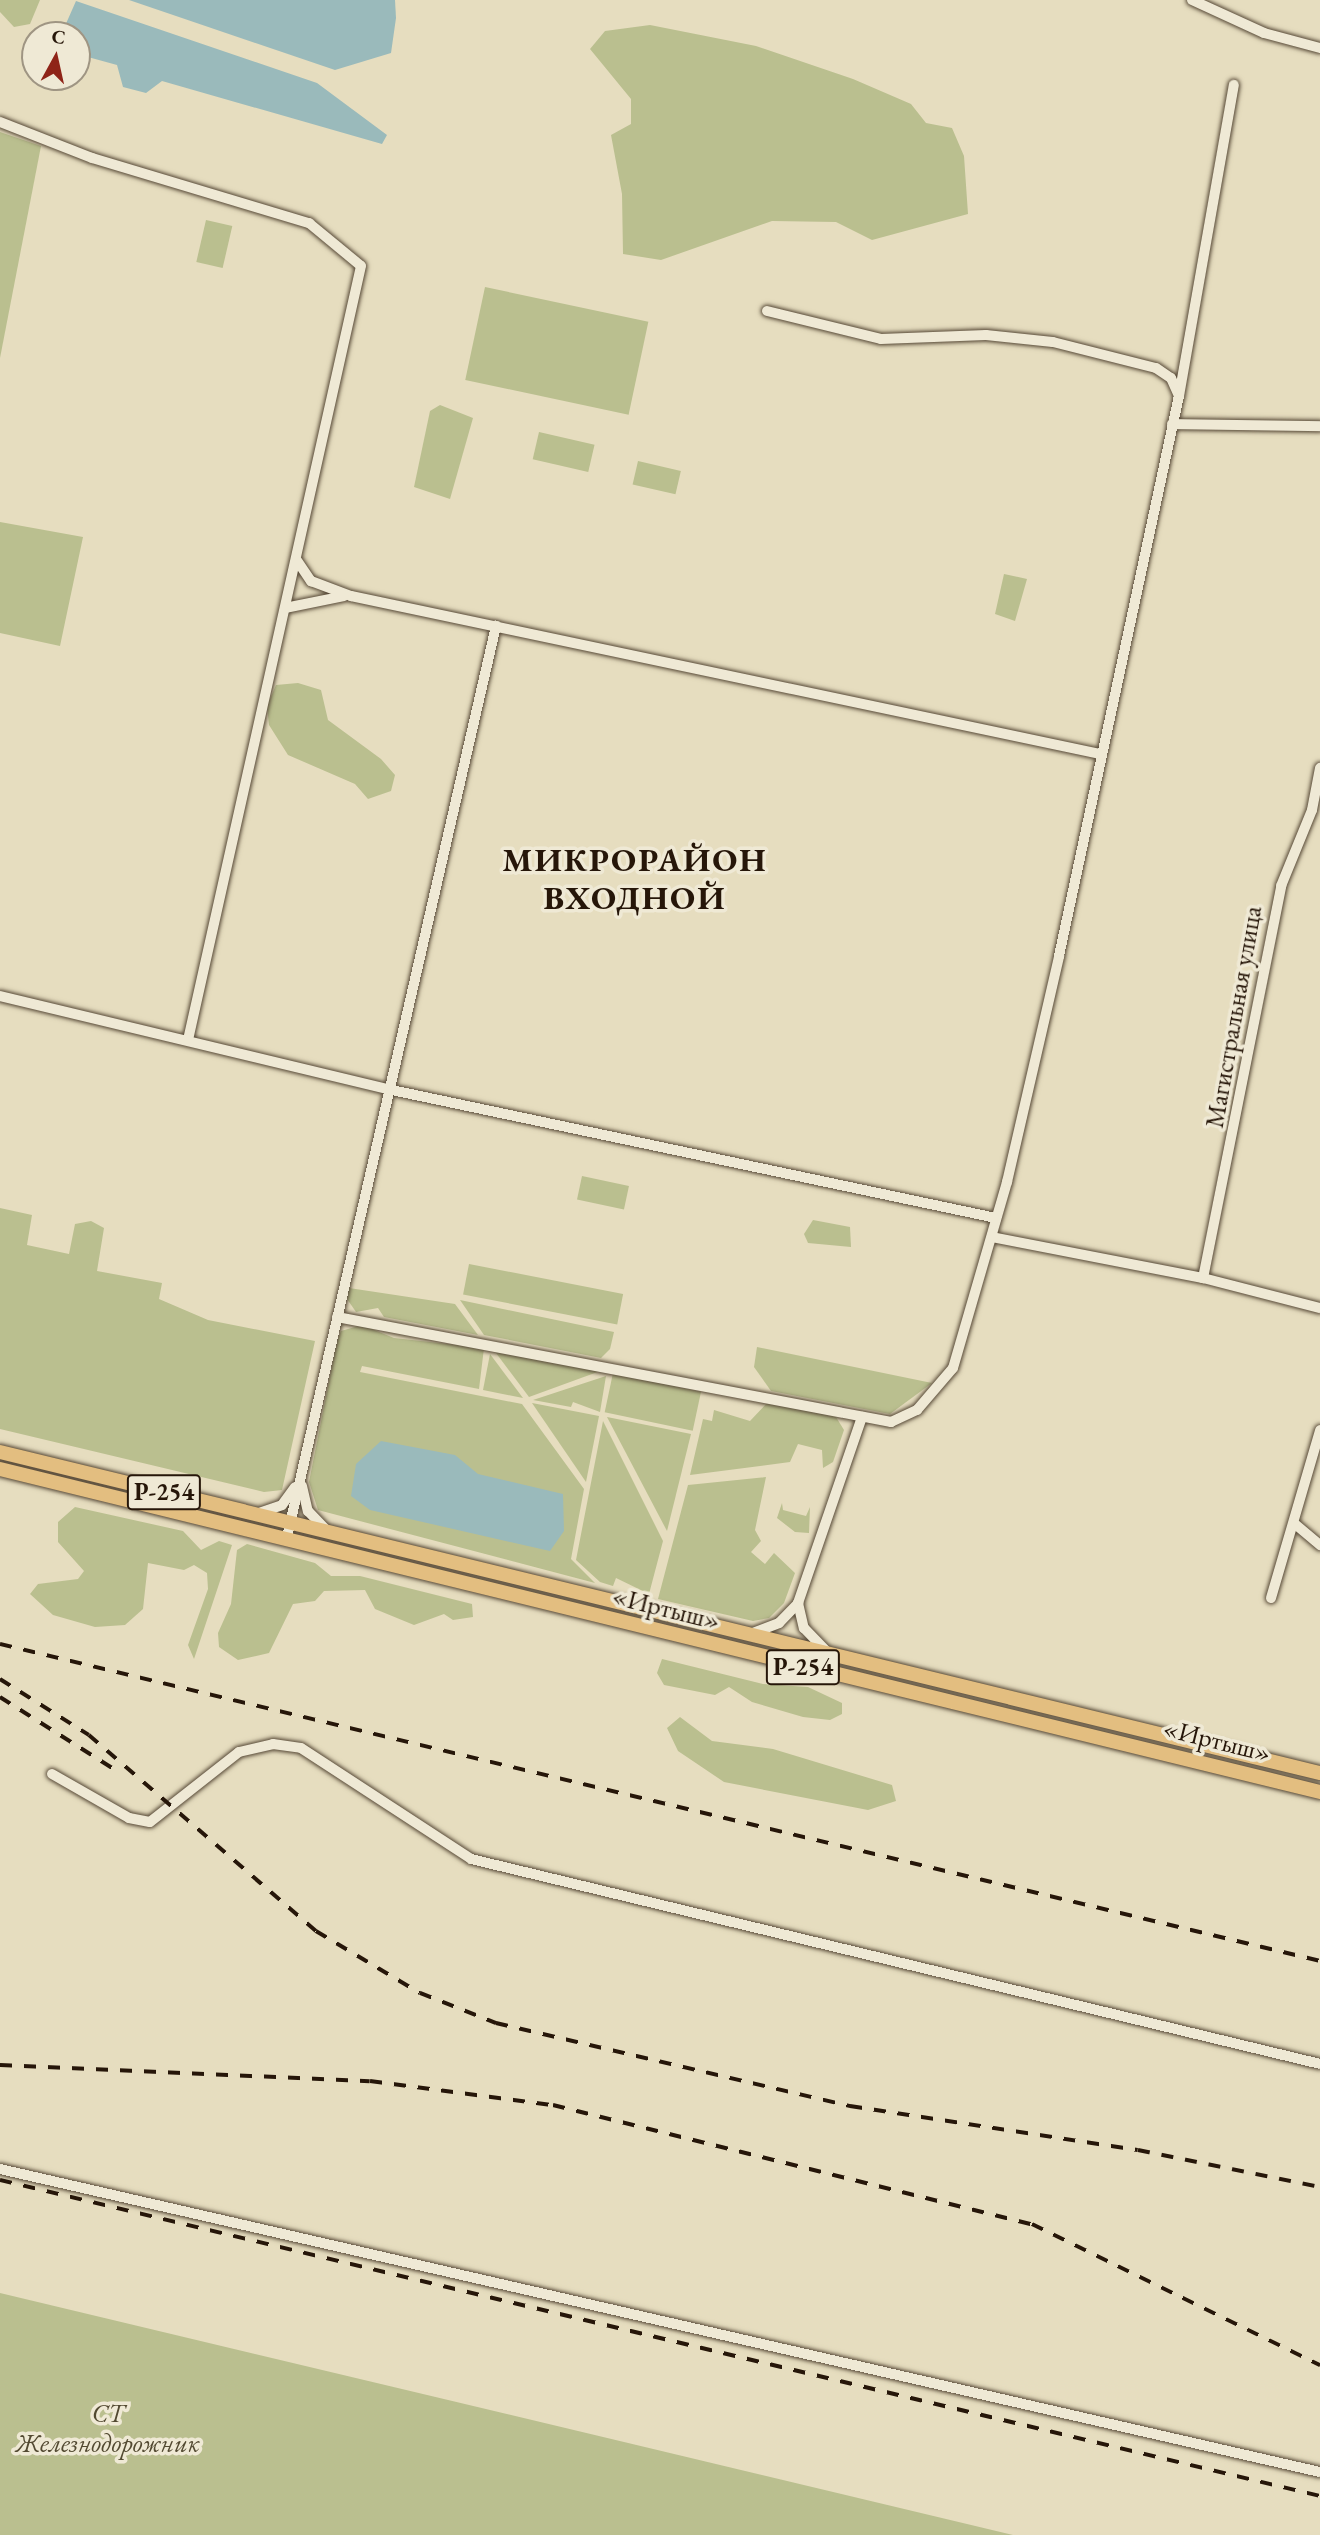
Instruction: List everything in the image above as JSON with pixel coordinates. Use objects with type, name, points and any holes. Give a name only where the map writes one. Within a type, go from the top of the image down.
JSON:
[{"type":"main road","name":"«Иртыш»","points":[[0,1452],[252,1514],[289,1530],[329,1532],[743,1635],[1320,1773]]},
{"type":"main road","name":"«Иртыш»","points":[[0,1469],[289,1530],[1320,1793]]},
{"type":"street","points":[[1192,0],[1264,33],[1320,48]]},
{"type":"street","points":[[337,1317],[891,1422],[909,1416],[953,1368],[992,1237],[1179,396],[1234,85]]},
{"type":"street","points":[[0,122],[92,158],[309,223],[354,254],[362,278],[188,1040]]},
{"type":"street","points":[[767,311],[881,338],[986,335],[1054,342],[1156,368],[1171,378],[1179,396]]},
{"type":"street","points":[[1172,424],[1320,426]]},
{"type":"street","points":[[296,559],[311,581],[351,596],[1100,754]]},
{"type":"street","points":[[285,608],[351,596]]},
{"type":"street","points":[[289,1530],[387,1089],[496,626]]},
{"type":"street","name":"Магистральная улица","points":[[1203,1278],[1281,886],[1312,810],[1320,768]]},
{"type":"street","points":[[0,996],[387,1089],[996,1218]]},
{"type":"street","points":[[992,1237],[1203,1278],[1320,1308]]},
{"type":"street","points":[[743,1635],[766,1632],[798,1603],[862,1417]]},
{"type":"street","points":[[1271,1598],[1295,1524],[1320,1430]]},
{"type":"street","points":[[252,1514],[282,1505],[302,1476]]},
{"type":"street","points":[[302,1476],[308,1511],[329,1532]]},
{"type":"street","points":[[1295,1524],[1320,1545]]},
{"type":"street","points":[[798,1603],[804,1628],[835,1656]]},
{"type":"street","points":[[52,1774],[129,1818],[150,1822],[239,1752],[273,1744],[301,1748],[471,1859],[1320,2064]]},
{"type":"street","points":[[0,2169],[1320,2472]]},
{"type":"green space","points":[[0,0],[40,0],[31,21],[21,21],[21,26],[14,27],[0,12]]},
{"type":"green space","points":[[650,25],[756,46],[853,79],[911,104],[926,123],[952,128],[964,156],[968,214],[872,240],[836,222],[772,221],[661,260],[623,254],[622,194],[611,135],[631,124],[631,99],[590,49],[605,31]]},
{"type":"green space","points":[[0,132],[41,146],[0,358]]},
{"type":"green space","points":[[206,220],[232,226],[223,268],[196,262]]},
{"type":"green space","points":[[485,287],[648,322],[629,415],[465,380]]},
{"type":"green space","points":[[440,405],[473,418],[450,499],[414,487],[430,411]]},
{"type":"green space","points":[[539,432],[595,445],[588,472],[533,459]]},
{"type":"green space","points":[[638,461],[681,471],[675,494],[633,484]]},
{"type":"green space","points":[[0,522],[83,537],[60,646],[0,633]]},
{"type":"green space","points":[[1004,574],[1027,579],[1015,621],[995,614]]},
{"type":"green space","points":[[298,683],[321,690],[328,720],[381,759],[395,775],[391,791],[368,799],[355,784],[288,755],[269,725],[267,706],[276,685]]},
{"type":"green space","points":[[582,1176],[629,1186],[624,1209],[577,1199]]},
{"type":"green space","points":[[0,1208],[32,1215],[27,1245],[69,1254],[75,1224],[91,1221],[104,1228],[97,1271],[162,1283],[159,1299],[208,1320],[315,1341],[282,1490],[264,1492],[0,1429]]},
{"type":"green space","points":[[813,1220],[850,1227],[851,1247],[808,1243],[804,1234]]},
{"type":"green space","points":[[469,1264],[623,1294],[617,1324],[463,1294]]},
{"type":"green space","points":[[349,1288],[455,1304],[478,1335],[384,1317],[378,1308],[356,1312],[345,1296]]},
{"type":"green space","points":[[460,1300],[614,1332],[610,1349],[601,1358],[484,1335]]},
{"type":"green space","points":[[362,1325],[394,1338],[484,1348],[479,1389],[362,1366],[360,1372],[522,1404],[584,1489],[571,1559],[595,1583],[318,1510],[309,1482],[337,1341],[341,1331]]},
{"type":"green space","points":[[757,1347],[932,1383],[890,1414],[771,1391],[754,1367]]},
{"type":"green space","points":[[493,1349],[603,1370],[529,1397]]},
{"type":"green space","points":[[490,1354],[523,1398],[483,1390]]},
{"type":"green space","points":[[613,1373],[701,1392],[693,1431],[605,1412]]},
{"type":"green space","points":[[606,1376],[600,1412],[573,1402],[571,1407],[533,1400]]},
{"type":"green space","points":[[768,1402],[836,1417],[844,1430],[833,1462],[823,1468],[822,1450],[798,1444],[790,1462],[690,1475],[703,1419],[712,1421],[714,1410],[750,1421]]},
{"type":"green space","points":[[532,1403],[599,1416],[586,1482]]},
{"type":"green space","points":[[607,1417],[691,1434],[667,1531]]},
{"type":"green space","points":[[603,1421],[663,1541],[649,1594],[616,1578],[613,1586],[600,1582],[576,1560]]},
{"type":"green space","points":[[766,1477],[755,1530],[761,1541],[751,1552],[765,1564],[774,1553],[795,1573],[784,1603],[769,1618],[753,1621],[658,1599],[688,1485]]},
{"type":"green space","points":[[782,1503],[783,1510],[806,1516],[810,1507],[809,1533],[795,1532],[777,1518]]},
{"type":"green space","points":[[75,1507],[183,1531],[201,1550],[219,1541],[232,1545],[194,1659],[188,1645],[208,1589],[207,1573],[194,1565],[184,1570],[148,1563],[143,1609],[125,1625],[95,1627],[53,1615],[30,1594],[38,1584],[78,1579],[84,1571],[58,1542],[58,1522]]},
{"type":"green space","points":[[247,1544],[315,1563],[331,1576],[360,1576],[472,1604],[473,1617],[453,1620],[444,1614],[414,1625],[375,1609],[365,1590],[324,1591],[315,1601],[293,1604],[269,1653],[238,1660],[219,1647],[218,1633],[231,1604],[237,1550]]},
{"type":"green space","points":[[662,1659],[763,1684],[808,1687],[842,1703],[842,1714],[830,1720],[803,1717],[752,1702],[729,1687],[715,1695],[664,1685],[657,1673]]},
{"type":"green space","points":[[680,1717],[712,1741],[773,1749],[892,1785],[896,1801],[868,1810],[724,1782],[678,1751],[667,1728]]},
{"type":"green space","name":"СТ Железнодорожник","points":[[0,2293],[1013,2535],[0,2535]]},
{"type":"water","points":[[129,0],[395,0],[396,18],[391,53],[335,70]]},
{"type":"water","points":[[76,1],[317,83],[387,135],[382,144],[162,81],[146,93],[123,87],[117,65],[91,58],[91,21],[67,21]]},
{"type":"water","points":[[381,1441],[455,1455],[478,1474],[563,1494],[564,1531],[550,1551],[370,1510],[351,1496],[356,1464]]},
{"type":"railway","points":[[0,1644],[1320,1961]]},
{"type":"railway","points":[[0,1679],[89,1735],[316,1931],[420,1993],[496,2023],[850,2106],[1138,2150],[1320,2187]]},
{"type":"railway","points":[[0,1697],[117,1771]]},
{"type":"railway","points":[[0,2065],[370,2081],[553,2105],[1032,2224],[1320,2365]]},
{"type":"railway","points":[[0,2180],[1320,2496]]},
{"type":"district","name":"МИКРОРАЙОН ВХОДНОЙ","points":[[635,879]]}]
